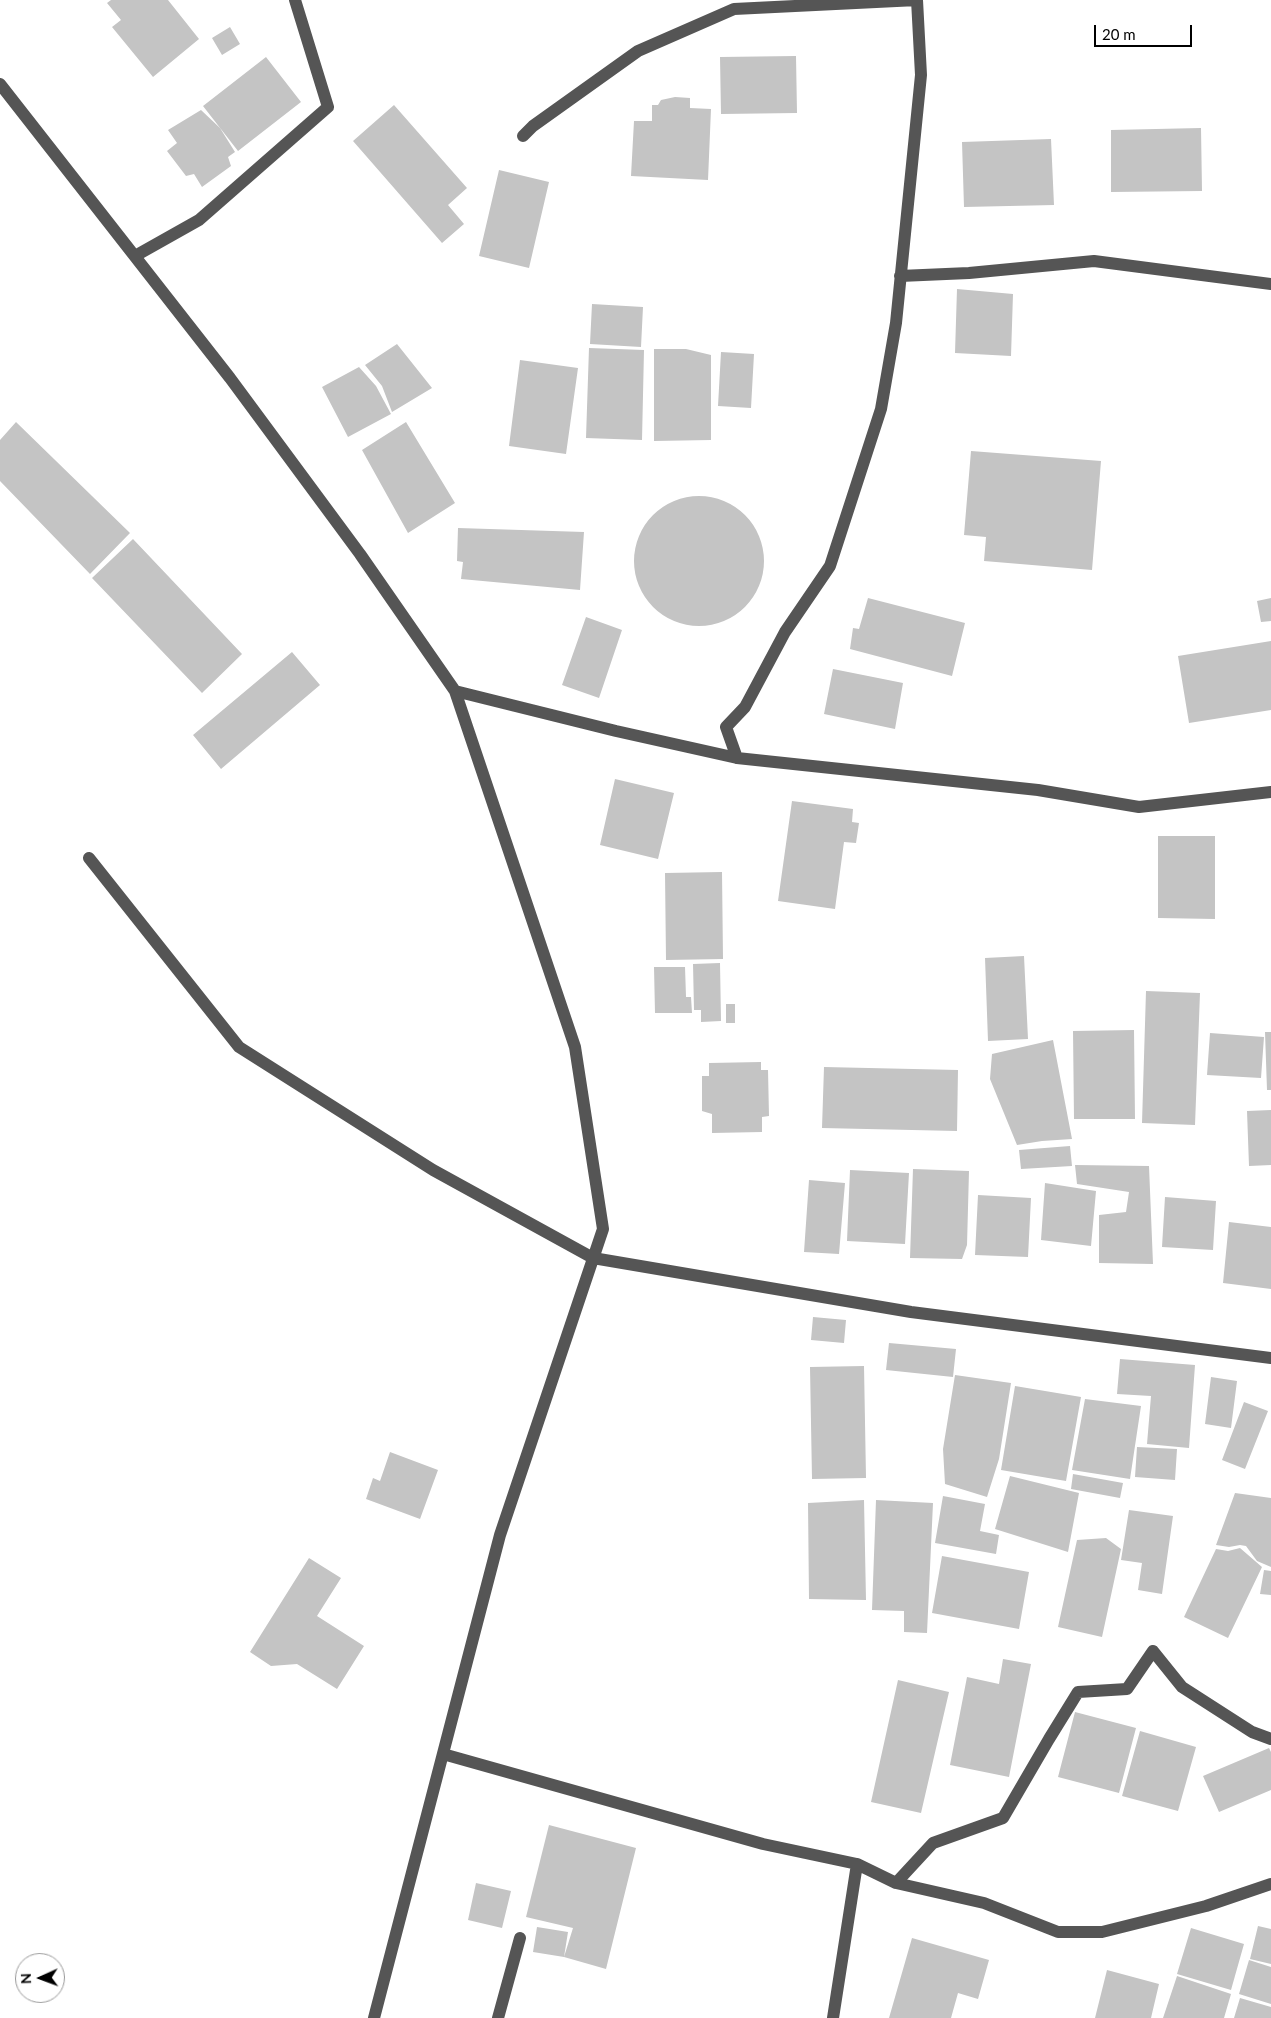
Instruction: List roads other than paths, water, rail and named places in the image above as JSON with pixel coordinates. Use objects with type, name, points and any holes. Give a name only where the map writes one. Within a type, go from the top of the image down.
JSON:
[{"type":"street","points":[[135,256],[199,220],[328,107],[295,0]]},
{"type":"street","points":[[523,136],[533,126],[638,51],[734,9],[917,0],[922,75],[896,322],[881,409],[830,566],[785,632],[745,707],[726,727],[737,758]]},
{"type":"street","points":[[0,84],[230,378],[325,506],[455,691],[575,1047],[604,1229],[500,1535],[374,2018]]},
{"type":"street","points":[[900,276],[969,273],[1094,261],[1271,284]]},
{"type":"street","points":[[455,691],[616,731],[737,758],[1038,790],[1139,807],[1271,792]]},
{"type":"street","points":[[89,858],[239,1047],[433,1170],[593,1258],[911,1312],[1271,1358]]},
{"type":"street","points":[[896,1883],[932,1843],[1003,1818],[1048,1739],[1078,1692],[1127,1688],[1153,1650],[1182,1687],[1252,1732],[1271,1739]]},
{"type":"street","points":[[443,1754],[763,1844],[857,1864],[896,1883],[984,1903],[1058,1932],[1102,1932],[1206,1906],[1271,1884]]},
{"type":"street","points":[[832,2018],[857,1864]]},
{"type":"street","points":[[498,2018],[520,1938]]}]
